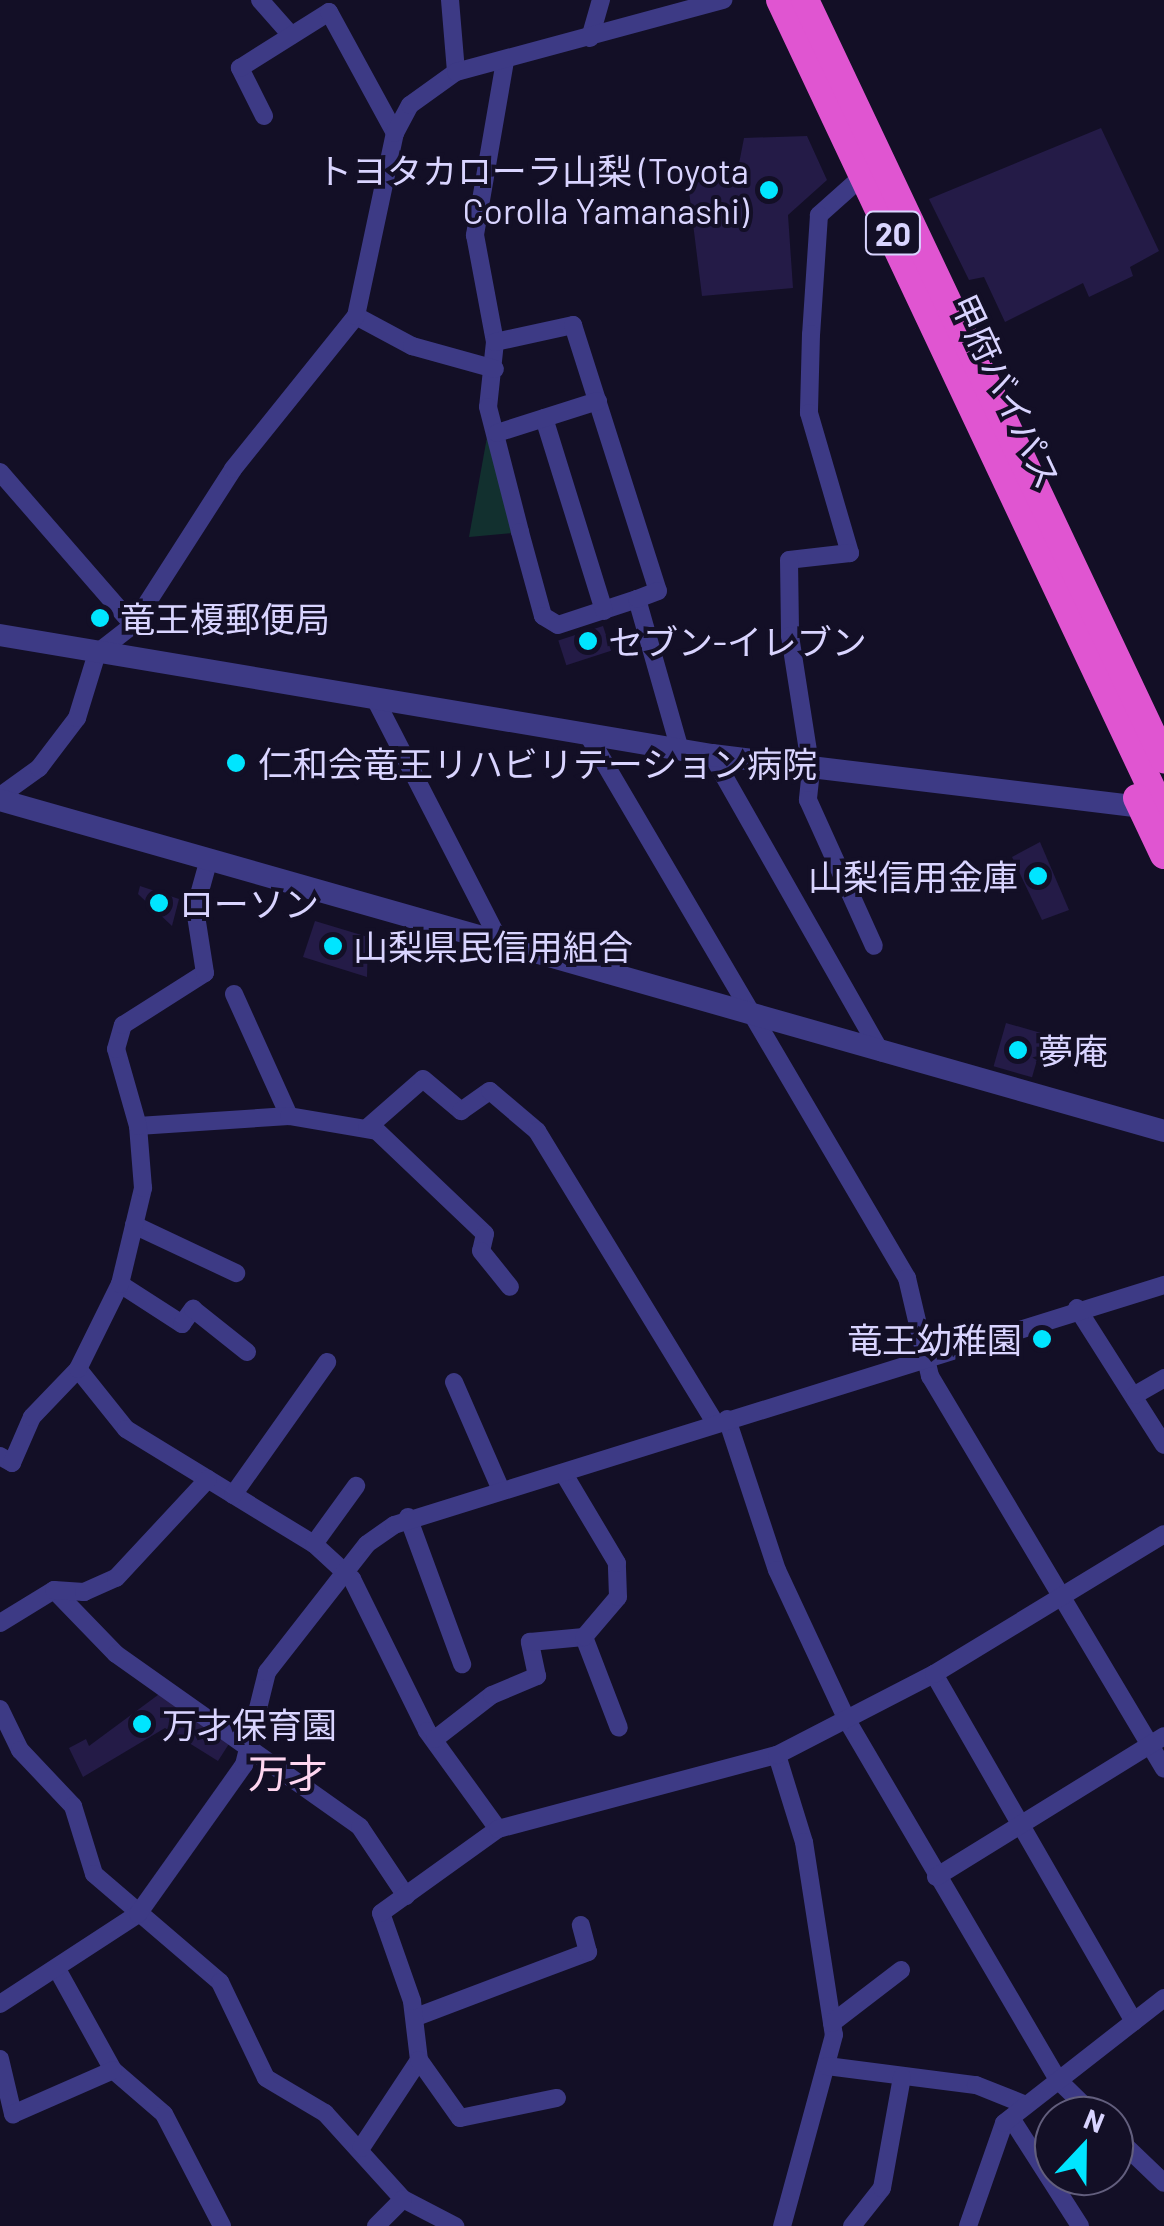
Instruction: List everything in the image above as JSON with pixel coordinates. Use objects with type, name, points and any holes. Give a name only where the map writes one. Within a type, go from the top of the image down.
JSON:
[{"type":"highway","name":"甲府バイパス","points":[[780,0],[900,249],[1164,759]]},
{"type":"highway","name":"甲府バイパス","points":[[805,0],[934,273],[1156,810]]},
{"type":"highway","points":[[900,249],[906,294],[1156,810],[1164,856]]},
{"type":"highway","points":[[934,273],[987,346],[1164,714]]},
{"type":"street","points":[[260,0],[292,36]]},
{"type":"street","points":[[450,0],[456,72]]},
{"type":"street","points":[[590,38],[600,0]]},
{"type":"street","points":[[0,798],[39,768],[78,718],[96,653],[134,625],[233,469],[356,316],[395,134],[410,106],[456,72],[723,0]]},
{"type":"street","points":[[264,116],[240,68],[329,12],[395,134]]},
{"type":"street","points":[[495,342],[572,325],[658,591],[558,625],[543,616],[488,407],[495,342],[475,236],[505,61]]},
{"type":"street","points":[[866,174],[832,198],[815,241],[809,413],[850,553],[790,560],[790,636],[812,770],[808,800],[874,946]]},
{"type":"street","points":[[356,316],[412,346],[495,369]]},
{"type":"street","points":[[497,433],[598,401]]},
{"type":"street","points":[[544,418],[604,611]]},
{"type":"street","points":[[0,472],[134,625]]},
{"type":"street","points":[[637,599],[680,750]]},
{"type":"street","points":[[0,635],[712,755],[1156,810]]},
{"type":"street","points":[[375,699],[501,944]]},
{"type":"street","points":[[588,735],[758,1016],[907,1278],[922,1354],[1062,1597],[1157,1740],[1164,1768]]},
{"type":"street","points":[[712,755],[881,1052]]},
{"type":"street","points":[[0,798],[1164,1131]]},
{"type":"street","points":[[0,1456],[12,1463],[32,1417],[78,1369],[120,1284],[143,1188],[138,1126],[116,1049],[123,1025],[205,972],[196,909],[209,860]]},
{"type":"street","points":[[234,994],[290,1116]]},
{"type":"street","points":[[367,1128],[424,1079],[461,1111],[490,1091],[537,1131],[721,1421],[777,1570],[848,1722],[1059,2081],[1074,2096]]},
{"type":"street","points":[[138,1126],[290,1116],[367,1128],[411,1157],[485,1234],[482,1251],[510,1287]]},
{"type":"street","points":[[134,1225],[236,1273]]},
{"type":"street","points":[[120,1284],[182,1324],[193,1308],[246,1352]]},
{"type":"street","points":[[0,2004],[138,1914],[244,1765],[267,1672],[344,1572],[408,1517],[564,1474],[922,1354],[1164,1285]]},
{"type":"street","points":[[1078,1308],[1164,1445]]},
{"type":"street","points":[[233,1494],[326,1362]]},
{"type":"street","points":[[78,1369],[126,1429],[314,1544],[344,1572],[435,1740],[498,1829]]},
{"type":"street","points":[[1135,1395],[1164,1378]]},
{"type":"street","points":[[454,1382],[502,1490]]},
{"type":"street","points":[[435,1740],[492,1695],[537,1676],[530,1642],[584,1637],[612,1610],[622,1578],[564,1474]]},
{"type":"street","points":[[0,1622],[54,1590],[84,1592],[116,1578],[208,1479]]},
{"type":"street","points":[[314,1544],[356,1486]]},
{"type":"street","points":[[408,1517],[462,1664]]},
{"type":"street","points":[[557,2098],[460,2118],[419,2060],[416,2017],[381,1913],[498,1829],[776,1755],[848,1722],[1164,1534]]},
{"type":"street","points":[[54,1590],[116,1654],[360,1828],[406,1896]]},
{"type":"street","points":[[584,1637],[619,1728]]},
{"type":"street","points":[[934,1674],[1134,2022]]},
{"type":"street","points":[[0,1709],[20,1750],[73,1806],[94,1874],[220,1982],[266,2078],[310,2101],[361,2148],[403,2199],[456,2226]]},
{"type":"street","points":[[936,1877],[1157,1740]]},
{"type":"street","points":[[776,1755],[804,1842],[832,2023],[827,2066],[782,2226]]},
{"type":"street","points":[[416,2017],[588,1952],[582,1925]]},
{"type":"street","points":[[57,1969],[113,2070],[164,2114],[222,2226]]},
{"type":"street","points":[[832,2023],[901,1970]]},
{"type":"street","points":[[968,2226],[1011,2118],[1164,1998]]},
{"type":"street","points":[[0,2059],[13,2114],[113,2070]]},
{"type":"street","points":[[361,2148],[419,2060]]},
{"type":"street","points":[[827,2066],[976,2085],[1026,2105]]},
{"type":"street","points":[[852,2226],[882,2188],[902,2077]]},
{"type":"street","points":[[1011,2118],[1080,2226]]},
{"type":"street","points":[[1134,2154],[1164,2183]]},
{"type":"street","points":[[376,2226],[403,2199]]},
{"type":"green space","points":[[489,426],[513,533],[469,537]]},
{"type":"building","points":[[1101,128],[1159,251],[1130,267],[1133,276],[1089,297],[1083,283],[1005,322],[984,277],[969,280],[929,199]]},
{"type":"building","points":[[807,136],[827,180],[788,215],[793,288],[702,296],[688,183],[736,179],[744,138]]},
{"type":"building","points":[[603,626],[611,651],[566,665],[558,641]]},
{"type":"building","points":[[1040,842],[1069,910],[1042,920],[1012,857]]},
{"type":"building","points":[[140,886],[179,899],[172,926],[138,894]]},
{"type":"building","points":[[315,921],[368,937],[367,977],[303,957]]},
{"type":"building","points":[[1006,1023],[1044,1034],[1032,1077],[994,1066]]},
{"type":"building","points":[[162,1692],[234,1736],[218,1761],[165,1728],[83,1777],[69,1748],[86,1739],[89,1746]]},
{"type":"place","name":"トヨタカローラ山梨 (Toyota Corolla Yamanashi)","points":[[769,190]]},
{"type":"place","name":"竜王榎郵便局","points":[[100,618]]},
{"type":"place","name":"セブン-イレブン","points":[[588,641]]},
{"type":"place","name":"仁和会竜王リハビリテーション病院","points":[[236,763]]},
{"type":"place","name":"山梨信用金庫","points":[[1038,876]]},
{"type":"place","name":"ローソン","points":[[159,903]]},
{"type":"place","name":"山梨県民信用組合","points":[[333,946]]},
{"type":"place","name":"夢庵","points":[[1018,1050]]},
{"type":"place","name":"竜王幼稚園","points":[[1042,1339]]},
{"type":"place","name":"万才保育園","points":[[142,1724]]},
{"type":"district","name":"万才","points":[[288,1772]]}]
